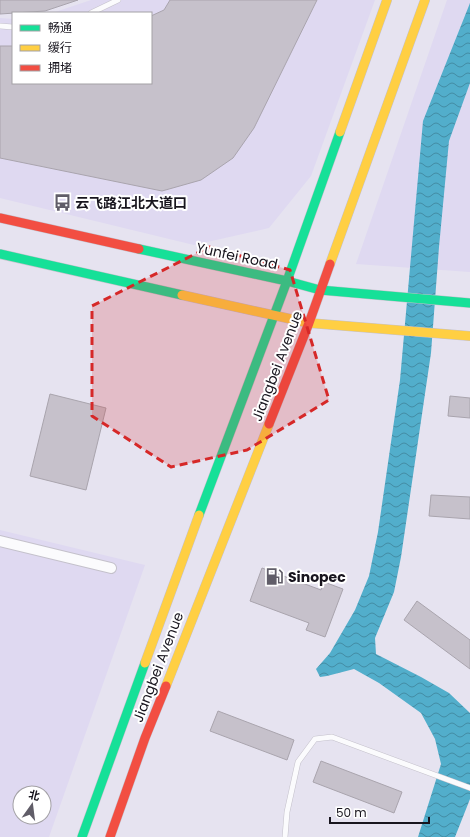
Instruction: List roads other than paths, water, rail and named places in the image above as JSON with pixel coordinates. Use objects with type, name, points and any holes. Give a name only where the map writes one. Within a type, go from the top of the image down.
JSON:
[{"type":"main road","name":"Jiangbei Avenue","points":[[82,837],[214,474],[287,281],[387,0]]},
{"type":"main road","name":"Jiangbei Avenue","points":[[110,837],[145,738],[309,323],[425,0]]},
{"type":"main road","name":"Yunfei Road","points":[[0,218],[287,281],[320,290],[470,303]]},
{"type":"main road","points":[[0,254],[309,323],[470,336]]},
{"type":"street","points":[[0,541],[111,568]]},
{"type":"lane","points":[[93,12],[118,0]]},
{"type":"lane","points":[[0,26],[12,27]]},
{"type":"lane","points":[[285,837],[287,812],[298,762],[315,739],[332,737],[470,788]]},
{"type":"water","points":[[470,3],[470,83],[449,141],[431,353],[401,557],[394,592],[375,638],[376,654],[449,693],[470,713],[470,799],[455,837],[418,837],[441,764],[435,739],[421,713],[379,683],[354,669],[320,677],[316,669],[330,653],[355,610],[369,576],[378,532],[400,380],[423,121]]},
{"type":"place","name":"云飞路江北大道口","points":[[62,203]]},
{"type":"place","name":"Sinopec","points":[[275,577]]}]
